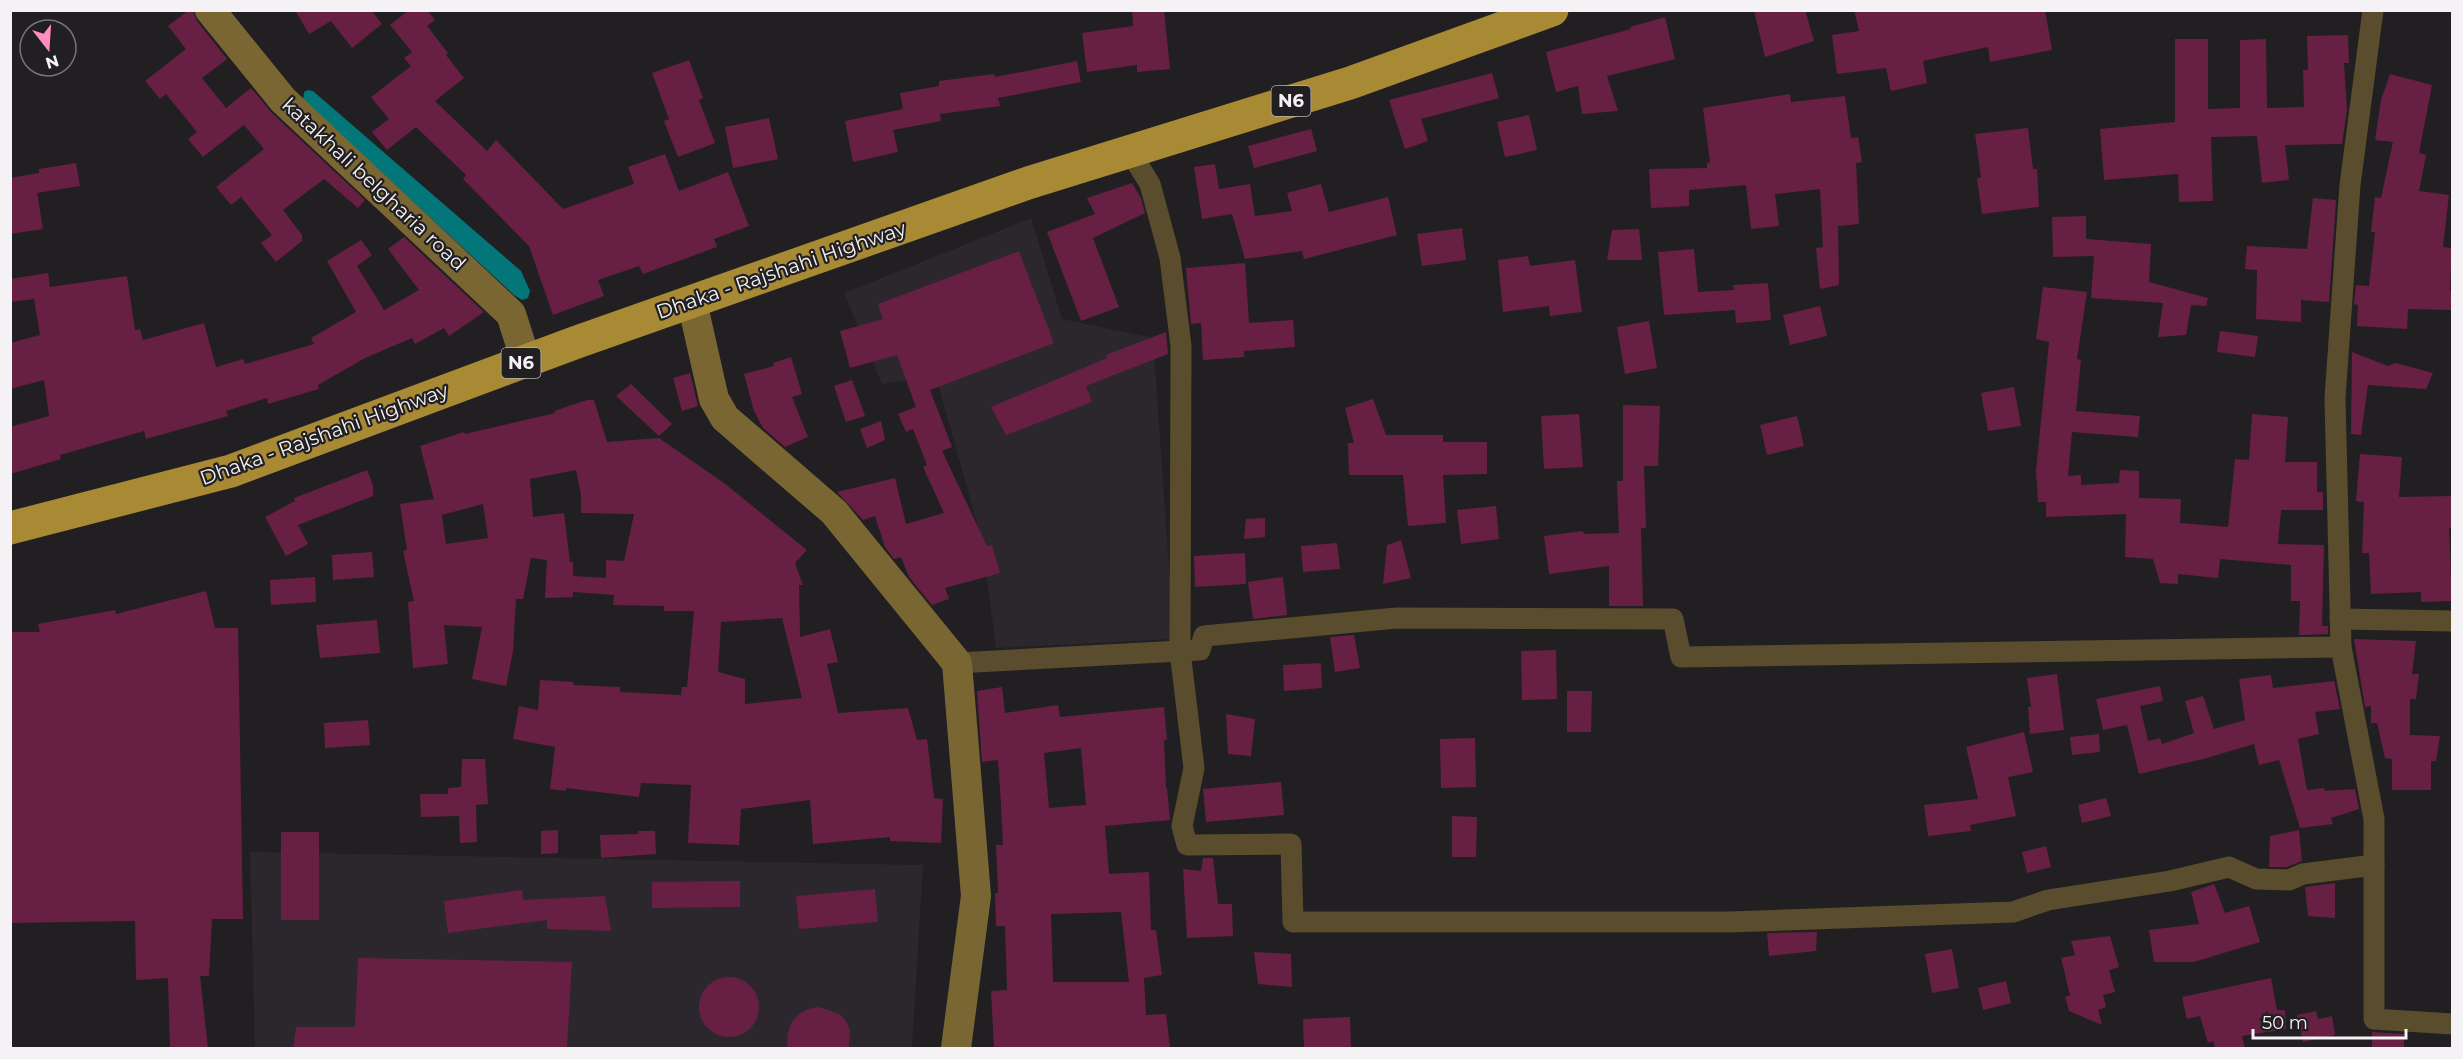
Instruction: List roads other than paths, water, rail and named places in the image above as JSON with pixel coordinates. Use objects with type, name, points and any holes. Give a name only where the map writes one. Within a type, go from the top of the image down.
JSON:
[{"type":"highway","name":"Dhaka - Rajshahi Highway","points":[[10,528],[231,471],[526,361],[1028,183],[1350,83],[1552,10]]},
{"type":"street","name":"katakhali belgharia road","points":[[210,10],[283,99],[511,314],[526,361]]},
{"type":"street","points":[[2373,10],[2350,185],[2335,398],[2341,647],[2374,819],[2374,1019],[2452,1024]]},
{"type":"street","points":[[1130,152],[1150,184],[1170,258],[1181,346],[1180,651],[1194,768],[1182,826],[1187,845],[1291,844],[1293,922],[1729,922],[2013,912],[2048,900],[2170,881],[2229,867],[2256,879],[2289,880],[2303,874],[2374,865]]},
{"type":"street","points":[[692,302],[714,399],[725,418],[834,512],[957,663],[976,896],[956,1048]]},
{"type":"street","points":[[957,663],[1200,650],[1204,636],[1396,618],[1673,619],[1681,657],[2341,647]]},
{"type":"street","points":[[2340,619],[2452,621]]},
{"type":"water","points":[[313,91],[521,271],[530,291],[528,298],[522,300],[514,295],[303,100],[304,92]]}]
